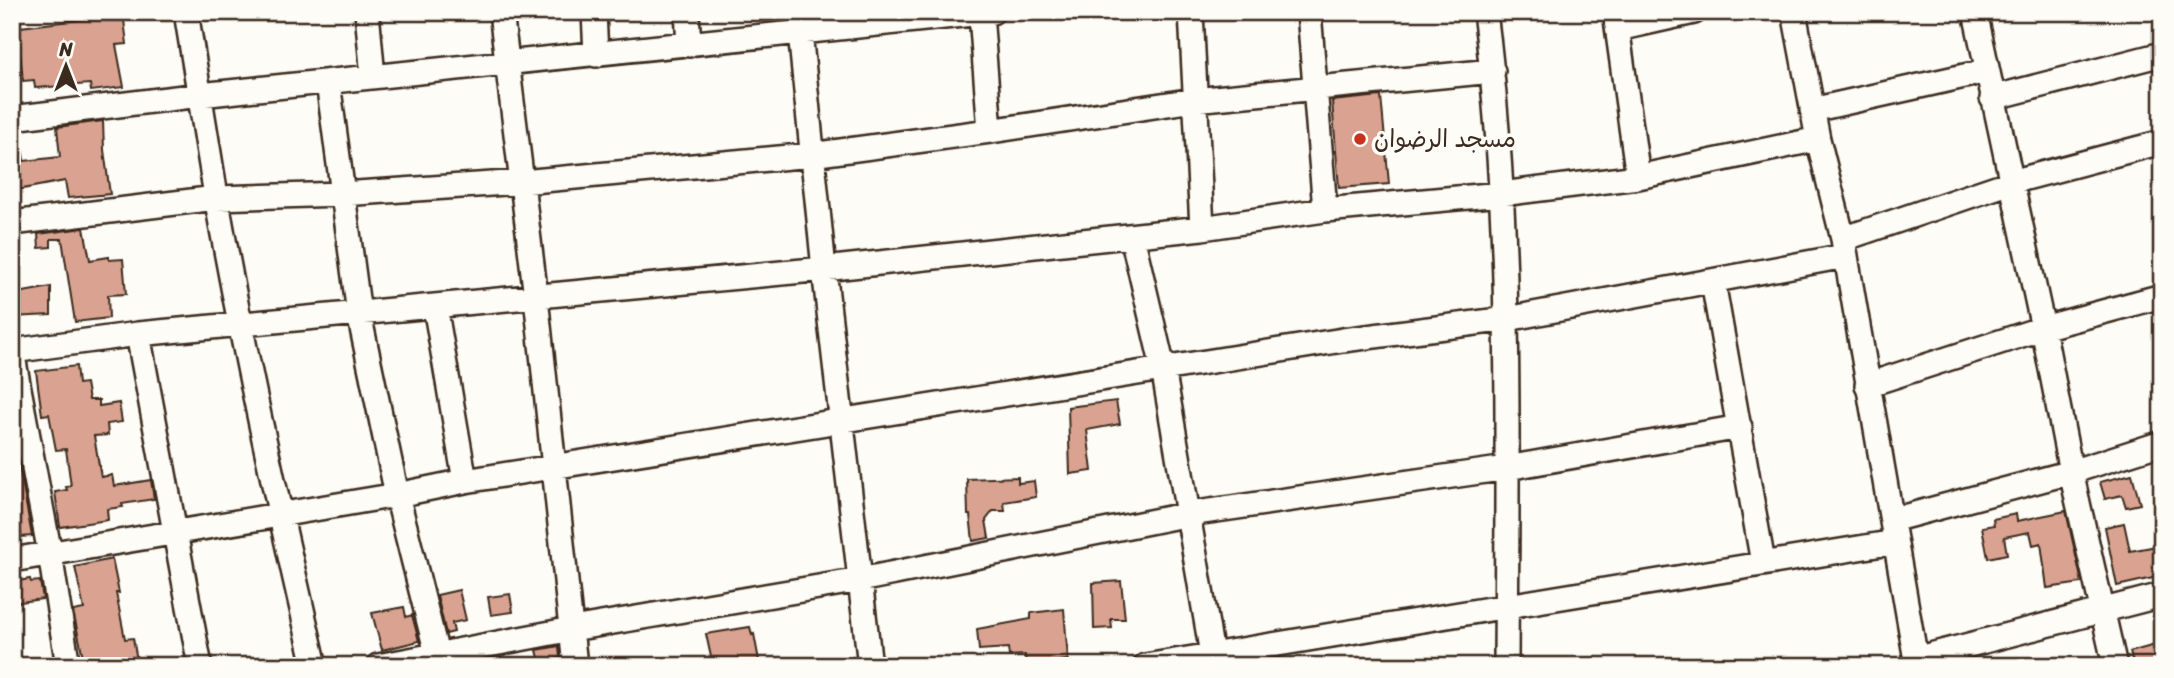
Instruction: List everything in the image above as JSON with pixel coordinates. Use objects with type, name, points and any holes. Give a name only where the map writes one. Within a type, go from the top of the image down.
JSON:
[{"type":"street","points":[[186,12],[216,198],[280,515],[315,666]]},
{"type":"street","points":[[367,12],[373,77]]},
{"type":"street","points":[[501,12],[536,298],[575,666]]},
{"type":"street","points":[[594,12],[596,55]]},
{"type":"street","points":[[687,12],[689,45]]},
{"type":"street","points":[[1191,12],[1202,228]]},
{"type":"street","points":[[1308,12],[1317,89],[1325,210]]},
{"type":"street","points":[[1485,12],[1493,71],[1507,319],[1506,666]]},
{"type":"street","points":[[1638,177],[1617,21],[1694,12]]},
{"type":"street","points":[[1794,12],[1818,139],[1844,248],[1916,662],[2162,596]]},
{"type":"street","points":[[1975,12],[2071,472],[2115,666]]},
{"type":"street","points":[[12,118],[200,95],[689,45],[799,23],[987,13],[990,131]]},
{"type":"street","points":[[799,23],[811,155],[870,666]]},
{"type":"street","points":[[1993,98],[2162,54]]},
{"type":"street","points":[[12,223],[216,198],[342,194],[522,182],[811,155],[1194,100],[1493,71]]},
{"type":"street","points":[[1812,110],[1987,71]]},
{"type":"street","points":[[328,82],[359,314],[397,495],[439,661]]},
{"type":"street","points":[[68,666],[12,351],[138,334],[824,269],[1202,228],[1325,210],[1501,194],[1638,177],[1818,139]]},
{"type":"street","points":[[12,559],[397,495],[465,481],[1343,340],[1507,319],[1713,282],[1844,248],[2011,182],[2162,142]]},
{"type":"street","points":[[1132,236],[1163,368],[1213,660]]},
{"type":"street","points":[[1713,282],[1763,563]]},
{"type":"street","points":[[1867,385],[2043,328],[2162,296]]},
{"type":"street","points":[[435,306],[465,481]]},
{"type":"street","points":[[138,334],[200,666]]},
{"type":"street","points":[[378,666],[439,661],[572,629],[860,580],[1189,514],[1507,468],[1740,427]]},
{"type":"street","points":[[1145,666],[1213,660],[1763,563],[1893,531],[2162,443]]},
{"type":"building","points":[[87,12],[123,12],[127,44],[116,45],[124,87],[91,91],[90,84],[35,88],[34,80],[23,81],[20,53],[12,53],[12,28],[88,19]]},
{"type":"building","name":"مسجد الرضوان","points":[[1381,96],[1389,184],[1339,188],[1332,101]]},
{"type":"building","points":[[103,121],[110,194],[68,198],[65,181],[12,191],[12,134],[20,133],[24,161],[60,157],[57,127]]},
{"type":"building","points":[[84,228],[90,260],[109,257],[109,260],[123,259],[126,294],[108,295],[109,318],[75,322],[62,239],[51,239],[51,247],[39,248],[38,234]]},
{"type":"building","points":[[51,287],[51,315],[12,317],[12,294]]},
{"type":"building","points":[[76,366],[78,384],[86,383],[89,400],[99,400],[99,406],[119,403],[122,422],[107,424],[108,435],[94,436],[101,477],[112,475],[114,486],[151,480],[154,499],[107,509],[108,520],[60,527],[55,492],[67,490],[66,487],[71,486],[66,449],[56,450],[49,414],[42,415],[36,371]]},
{"type":"building","points":[[1116,401],[1120,424],[1087,430],[1092,471],[1070,474],[1068,407]]},
{"type":"building","points":[[14,439],[32,536],[12,534]]},
{"type":"building","points":[[2132,474],[2140,504],[2126,507],[2122,495],[2105,499],[2100,482]]},
{"type":"building","points":[[1018,477],[1018,483],[1034,481],[1036,497],[1004,502],[1005,511],[993,511],[986,520],[989,538],[973,541],[968,515],[967,479]]},
{"type":"building","points":[[2066,511],[2082,583],[2047,588],[2041,543],[2033,545],[2030,532],[2004,537],[2007,554],[1988,558],[1982,527],[1994,525],[1993,519],[2016,514],[2017,521]]},
{"type":"building","points":[[2124,523],[2130,551],[2162,545],[2162,576],[2117,586],[2105,527]]},
{"type":"building","points":[[112,559],[125,639],[133,638],[138,666],[85,666],[73,611],[84,609],[75,567]]},
{"type":"building","points":[[30,579],[31,582],[40,581],[43,599],[12,603],[12,582]]},
{"type":"building","points":[[1121,581],[1125,619],[1111,619],[1112,628],[1094,629],[1093,583]]},
{"type":"building","points":[[459,590],[466,620],[452,623],[454,632],[446,634],[437,595]]},
{"type":"building","points":[[510,594],[513,612],[491,615],[488,597]]},
{"type":"building","points":[[404,607],[406,617],[412,615],[419,641],[382,650],[372,613]]},
{"type":"building","points":[[1064,609],[1068,660],[1026,665],[1025,655],[1009,656],[1008,648],[979,650],[977,629],[1031,619],[1031,613]]},
{"type":"building","points":[[750,627],[752,635],[754,634],[760,666],[713,666],[706,634]]},
{"type":"building","points":[[2162,643],[2162,666],[2134,666],[2130,652]]},
{"type":"building","points":[[559,646],[560,658],[540,662],[537,650]]},
{"type":"place","name":"مسجد الرضوان","points":[[1360,139]]}]
